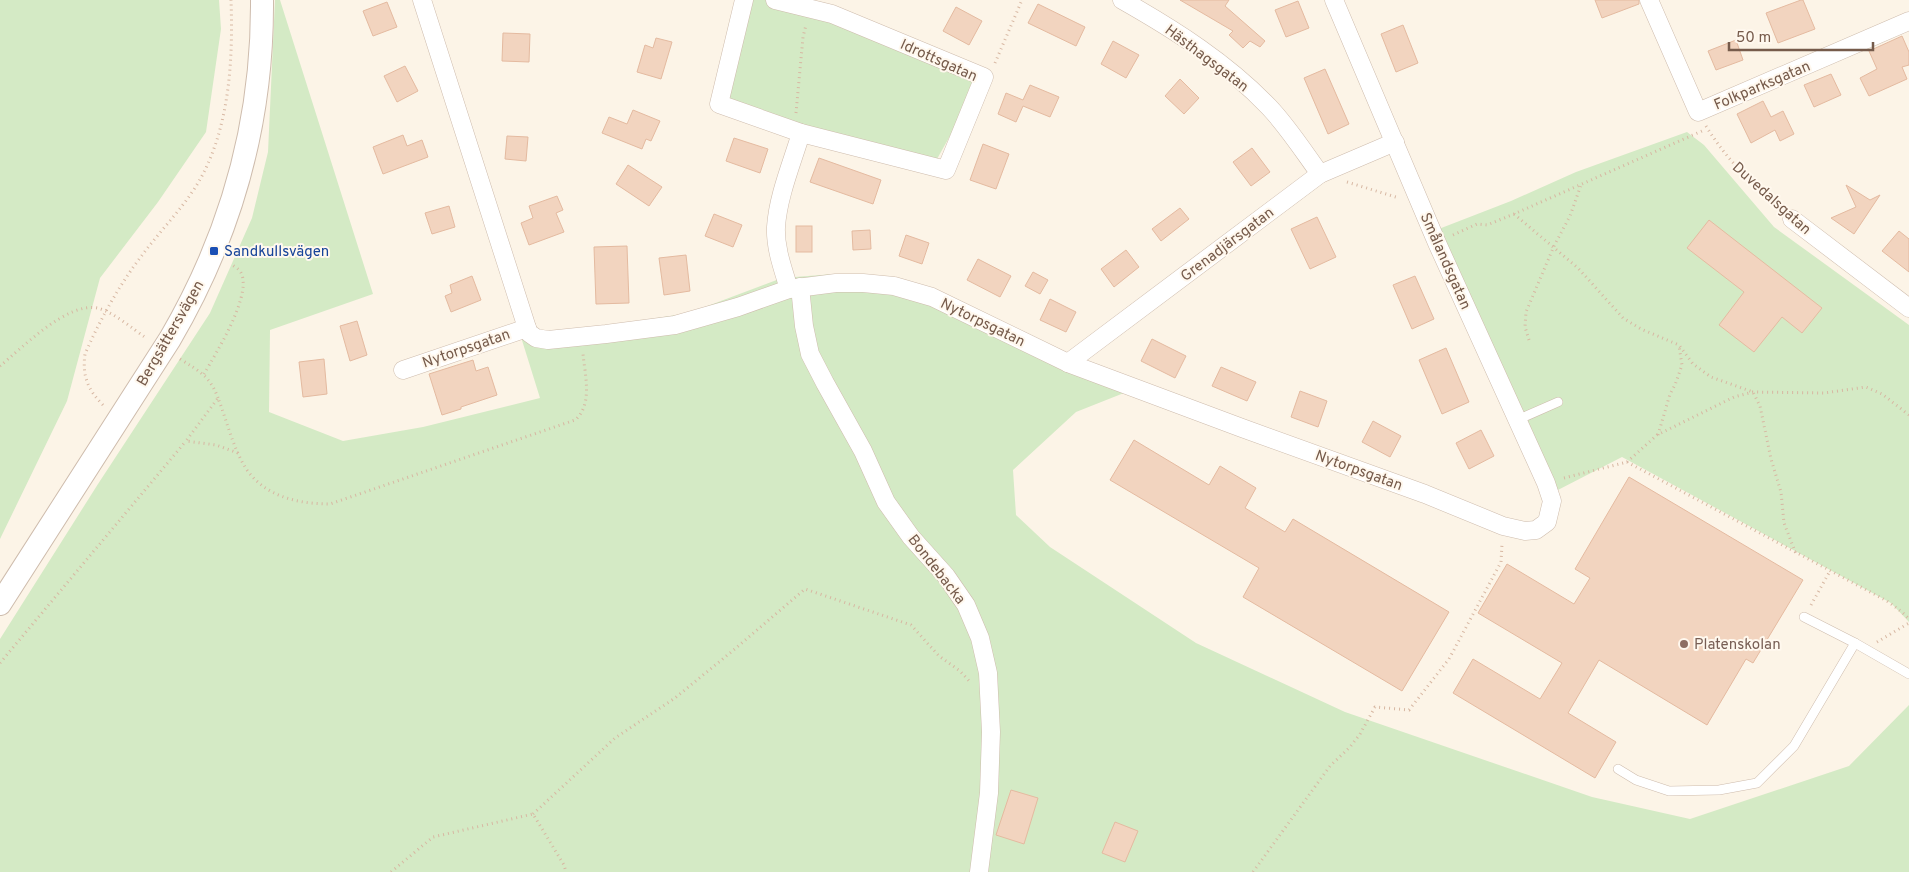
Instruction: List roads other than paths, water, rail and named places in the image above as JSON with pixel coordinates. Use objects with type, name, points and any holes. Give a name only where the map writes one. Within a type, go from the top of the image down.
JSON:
[{"type":"street","name":"Bergsättersvägen","points":[[0,604],[170,338],[204,275],[232,205],[251,126],[258,89],[262,0]]},
{"type":"street","points":[[422,0],[527,328]]},
{"type":"street","name":"Idrottsgatan","points":[[744,0],[719,104],[797,131],[946,170],[984,77],[835,7],[811,8],[775,0]]},
{"type":"street","name":"Hästhagsgatan","points":[[1122,0],[1193,43],[1230,71],[1270,108],[1320,174]]},
{"type":"street","name":"Smålandsgatan","points":[[1334,0],[1437,243],[1546,483],[1552,501],[1547,522]]},
{"type":"street","name":"Folkparksgatan","points":[[1649,0],[1698,112],[1909,21]]},
{"type":"street","points":[[794,288],[778,251],[776,229],[797,131]]},
{"type":"street","name":"Grenadjärsgatan","points":[[1068,363],[1320,174],[1395,142]]},
{"type":"street","name":"Duvedalsgatan","points":[[1792,219],[1909,308]]},
{"type":"street","name":"Nytorpsgatan","points":[[403,370],[527,328],[536,338],[548,340],[674,325],[794,288],[836,283],[894,286],[932,297],[1068,363],[1425,494],[1503,526],[1525,531],[1536,530],[1547,522]]},
{"type":"street","name":"Bondebacka","points":[[794,288],[810,354],[863,451],[886,502],[911,537],[946,576],[966,605],[980,638],[988,673],[991,732],[989,793],[979,872]]},
{"type":"lane","points":[[1517,420],[1558,402]]},
{"type":"lane","points":[[1804,617],[1870,651],[1909,674]]},
{"type":"lane","points":[[1618,769],[1636,780],[1670,791],[1719,790],[1757,783],[1794,746],[1855,643]]},
{"type":"place","name":"Sandkullsvägen","points":[[214,251]]},
{"type":"place","name":"Platenskolan","points":[[1684,644]]}]
